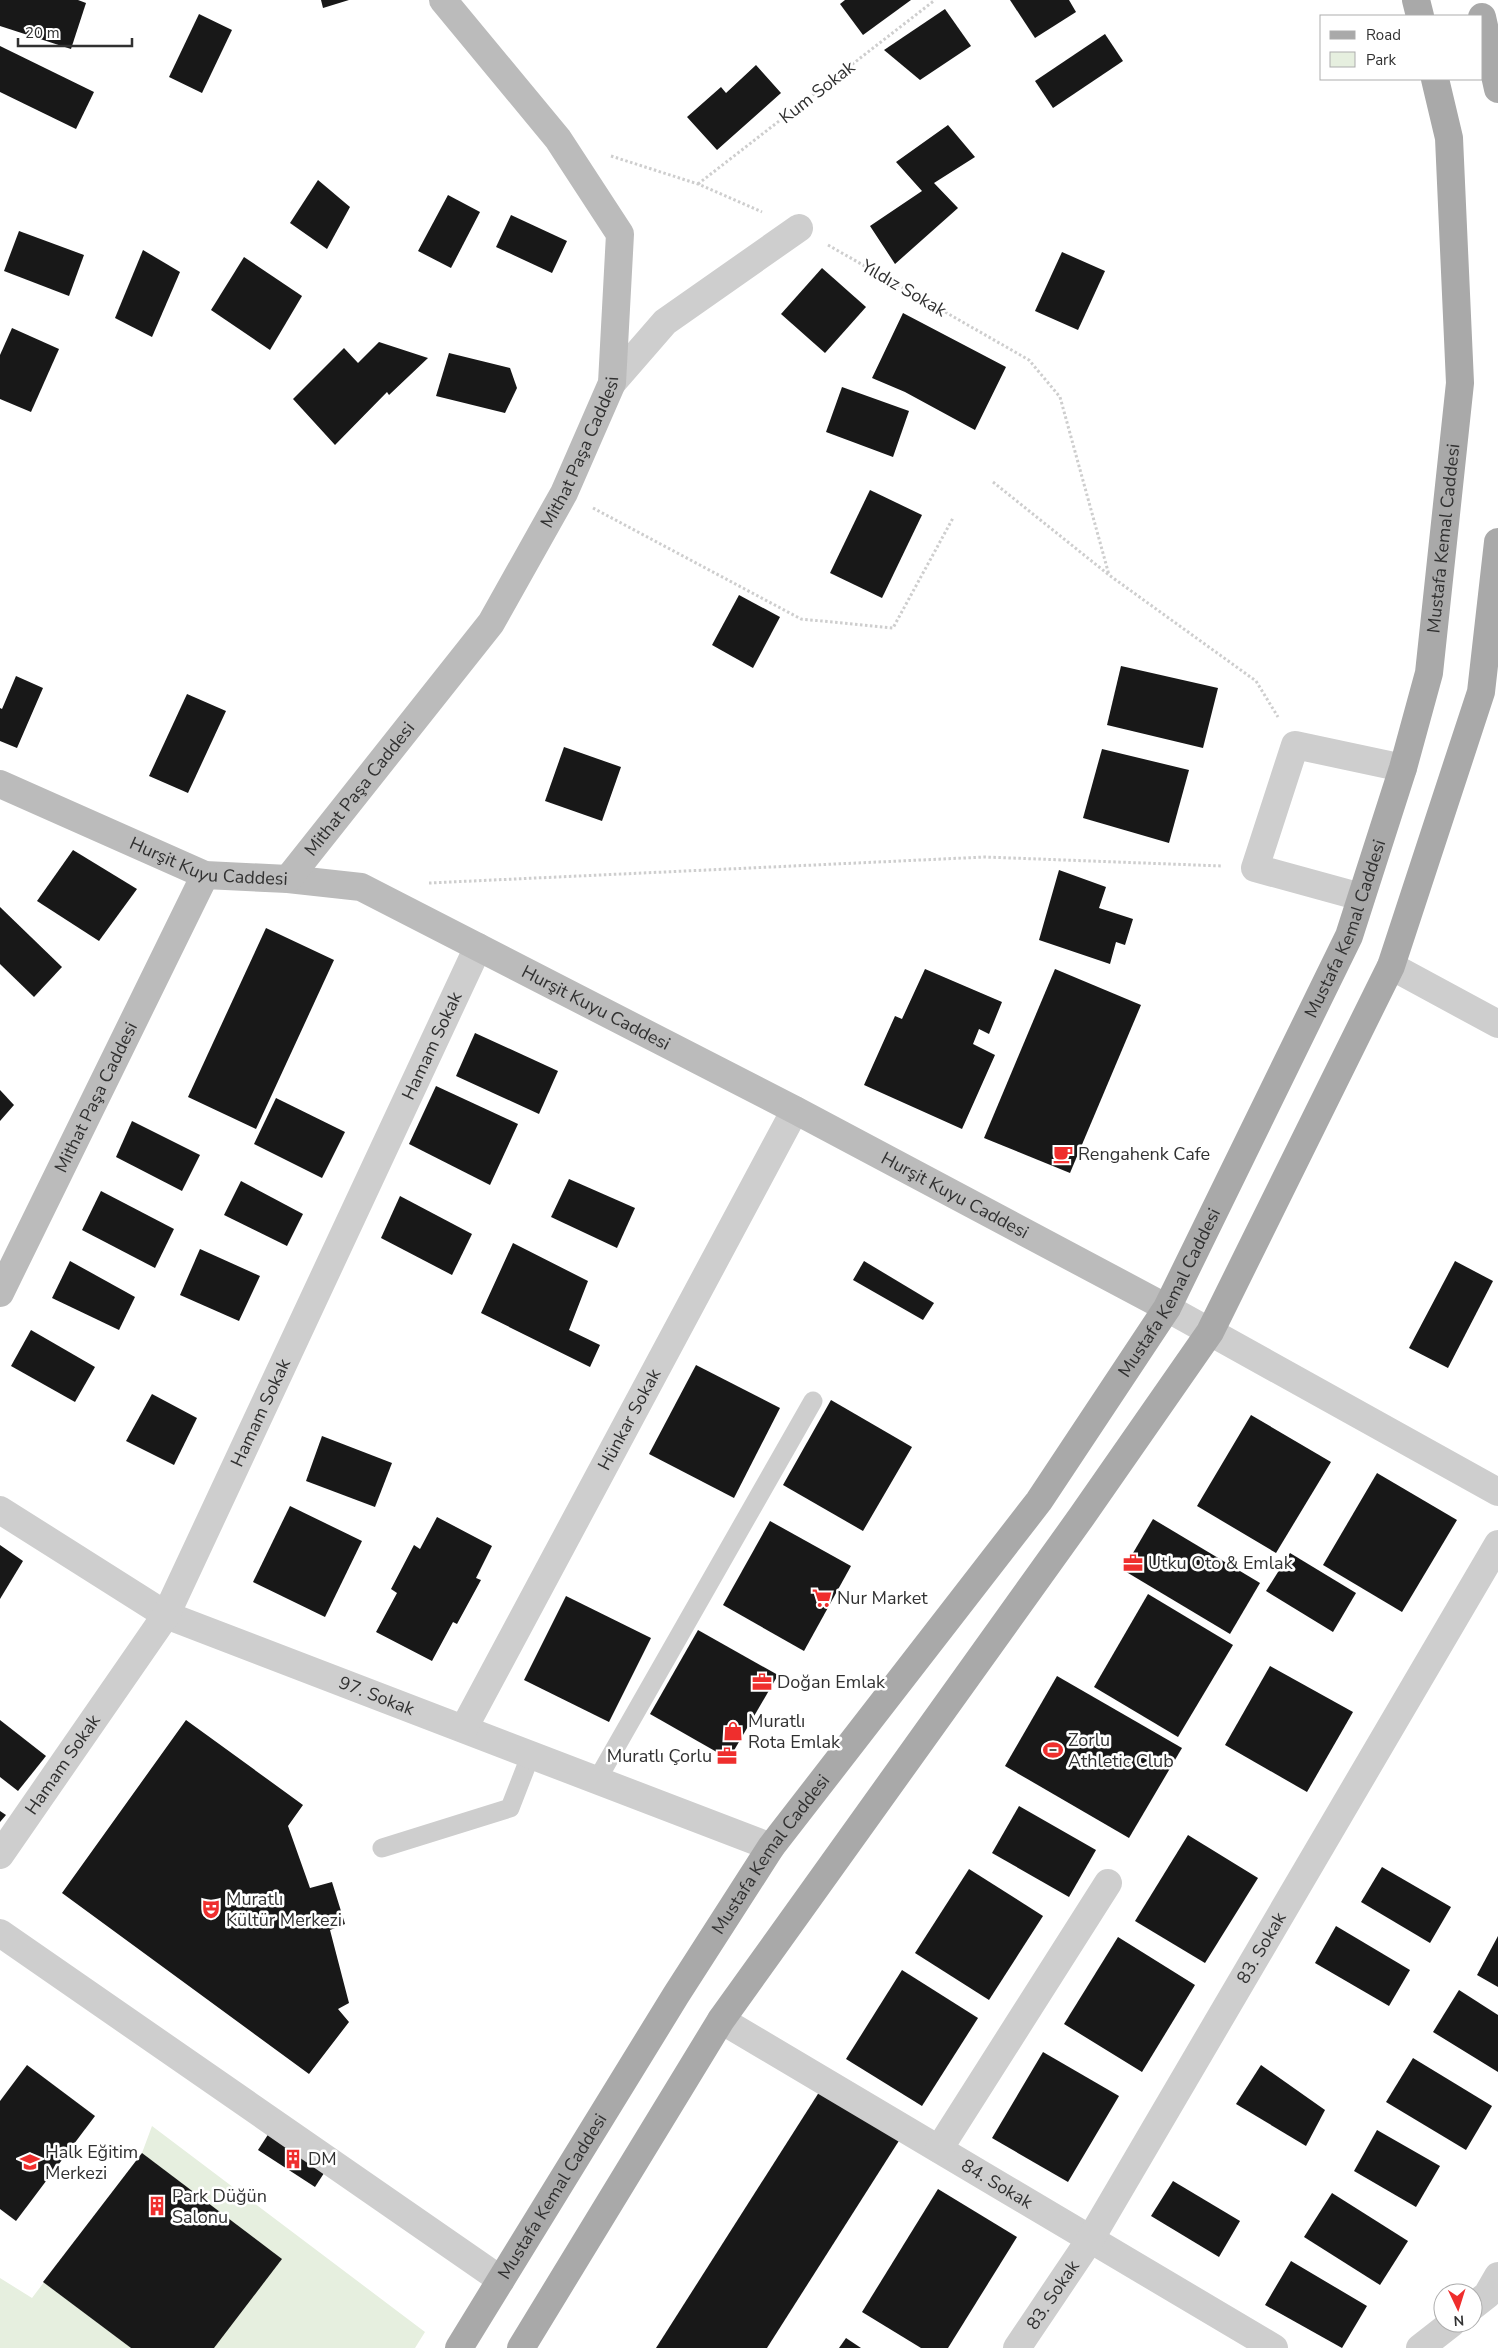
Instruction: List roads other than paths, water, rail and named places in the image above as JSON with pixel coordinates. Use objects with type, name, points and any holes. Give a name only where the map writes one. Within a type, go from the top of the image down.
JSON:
[{"type":"main road","points":[[1416,0],[1420,15]]},
{"type":"main road","points":[[1478,0],[1482,15]]},
{"type":"main road","points":[[1483,22],[1498,89]]},
{"type":"main road","name":"Mustafa Kemal Caddesi","points":[[459,2348],[676,1995],[772,1847],[1040,1502],[1166,1308],[1349,936],[1403,768],[1429,672],[1460,383],[1449,138],[1435,80]]},
{"type":"main road","points":[[522,2348],[721,2020],[1082,1516],[1210,1332],[1391,966],[1481,692],[1498,542]]},
{"type":"street","name":"Mithat Paşa Caddesi","points":[[288,879],[491,623],[564,492],[612,383],[620,234],[558,139],[454,4]]},
{"type":"street","points":[[612,383],[665,322],[799,228]]},
{"type":"street","points":[[1361,898],[1255,868],[1296,745],[1403,768]]},
{"type":"street","name":"Hurşit Kuyu Caddesi","points":[[0,784],[205,874],[288,879],[361,887],[795,1110],[1166,1308]]},
{"type":"street","name":"Mithat Paşa Caddesi","points":[[0,1293],[205,874]]},
{"type":"street","name":"Hamam Sokak","points":[[0,1855],[166,1615],[478,947]]},
{"type":"street","points":[[1391,966],[1498,1024]]},
{"type":"street","name":"Hünkar Sokak","points":[[464,1728],[795,1110]]},
{"type":"street","points":[[1166,1308],[1498,1492]]},
{"type":"street","name":"97. Sokak","points":[[0,1510],[166,1615],[772,1847]]},
{"type":"street","name":"83. Sokak","points":[[1017,2348],[1091,2238],[1498,1544]]},
{"type":"street","points":[[939,2149],[1108,1883]]},
{"type":"street","points":[[0,1933],[501,2280]]},
{"type":"street","name":"84. Sokak","points":[[721,2020],[1274,2348]]},
{"type":"street","points":[[1483,2298],[1487,2295],[1498,2276]]},
{"type":"street","points":[[1420,2348],[1439,2333]]},
{"type":"lane","points":[[598,1780],[813,1401]]},
{"type":"lane","points":[[382,1848],[510,1808],[531,1754]]},
{"type":"place","name":"Rengahenk Cafe","points":[[1063,1154]]},
{"type":"place","name":"Utku Oto & Emlak","points":[[1133,1563]]},
{"type":"place","name":"Nur Market","points":[[822,1598]]},
{"type":"place","name":"Doğan Emlak","points":[[762,1682]]},
{"type":"place","name":"Muratlı Rota Emlak","points":[[733,1731]]},
{"type":"place","name":"Zorlu Athletic Club","points":[[1053,1750]]},
{"type":"place","name":"Muratlı Çorlu","points":[[727,1756]]},
{"type":"place","name":"Muratlı Kültür Merkezi","points":[[211,1909]]},
{"type":"place","name":"DM","points":[[293,2159]]},
{"type":"place","name":"Halk Eğitim Merkezi","points":[[30,2162]]},
{"type":"place","name":"Park Düğün Salonu","points":[[157,2206]]}]
